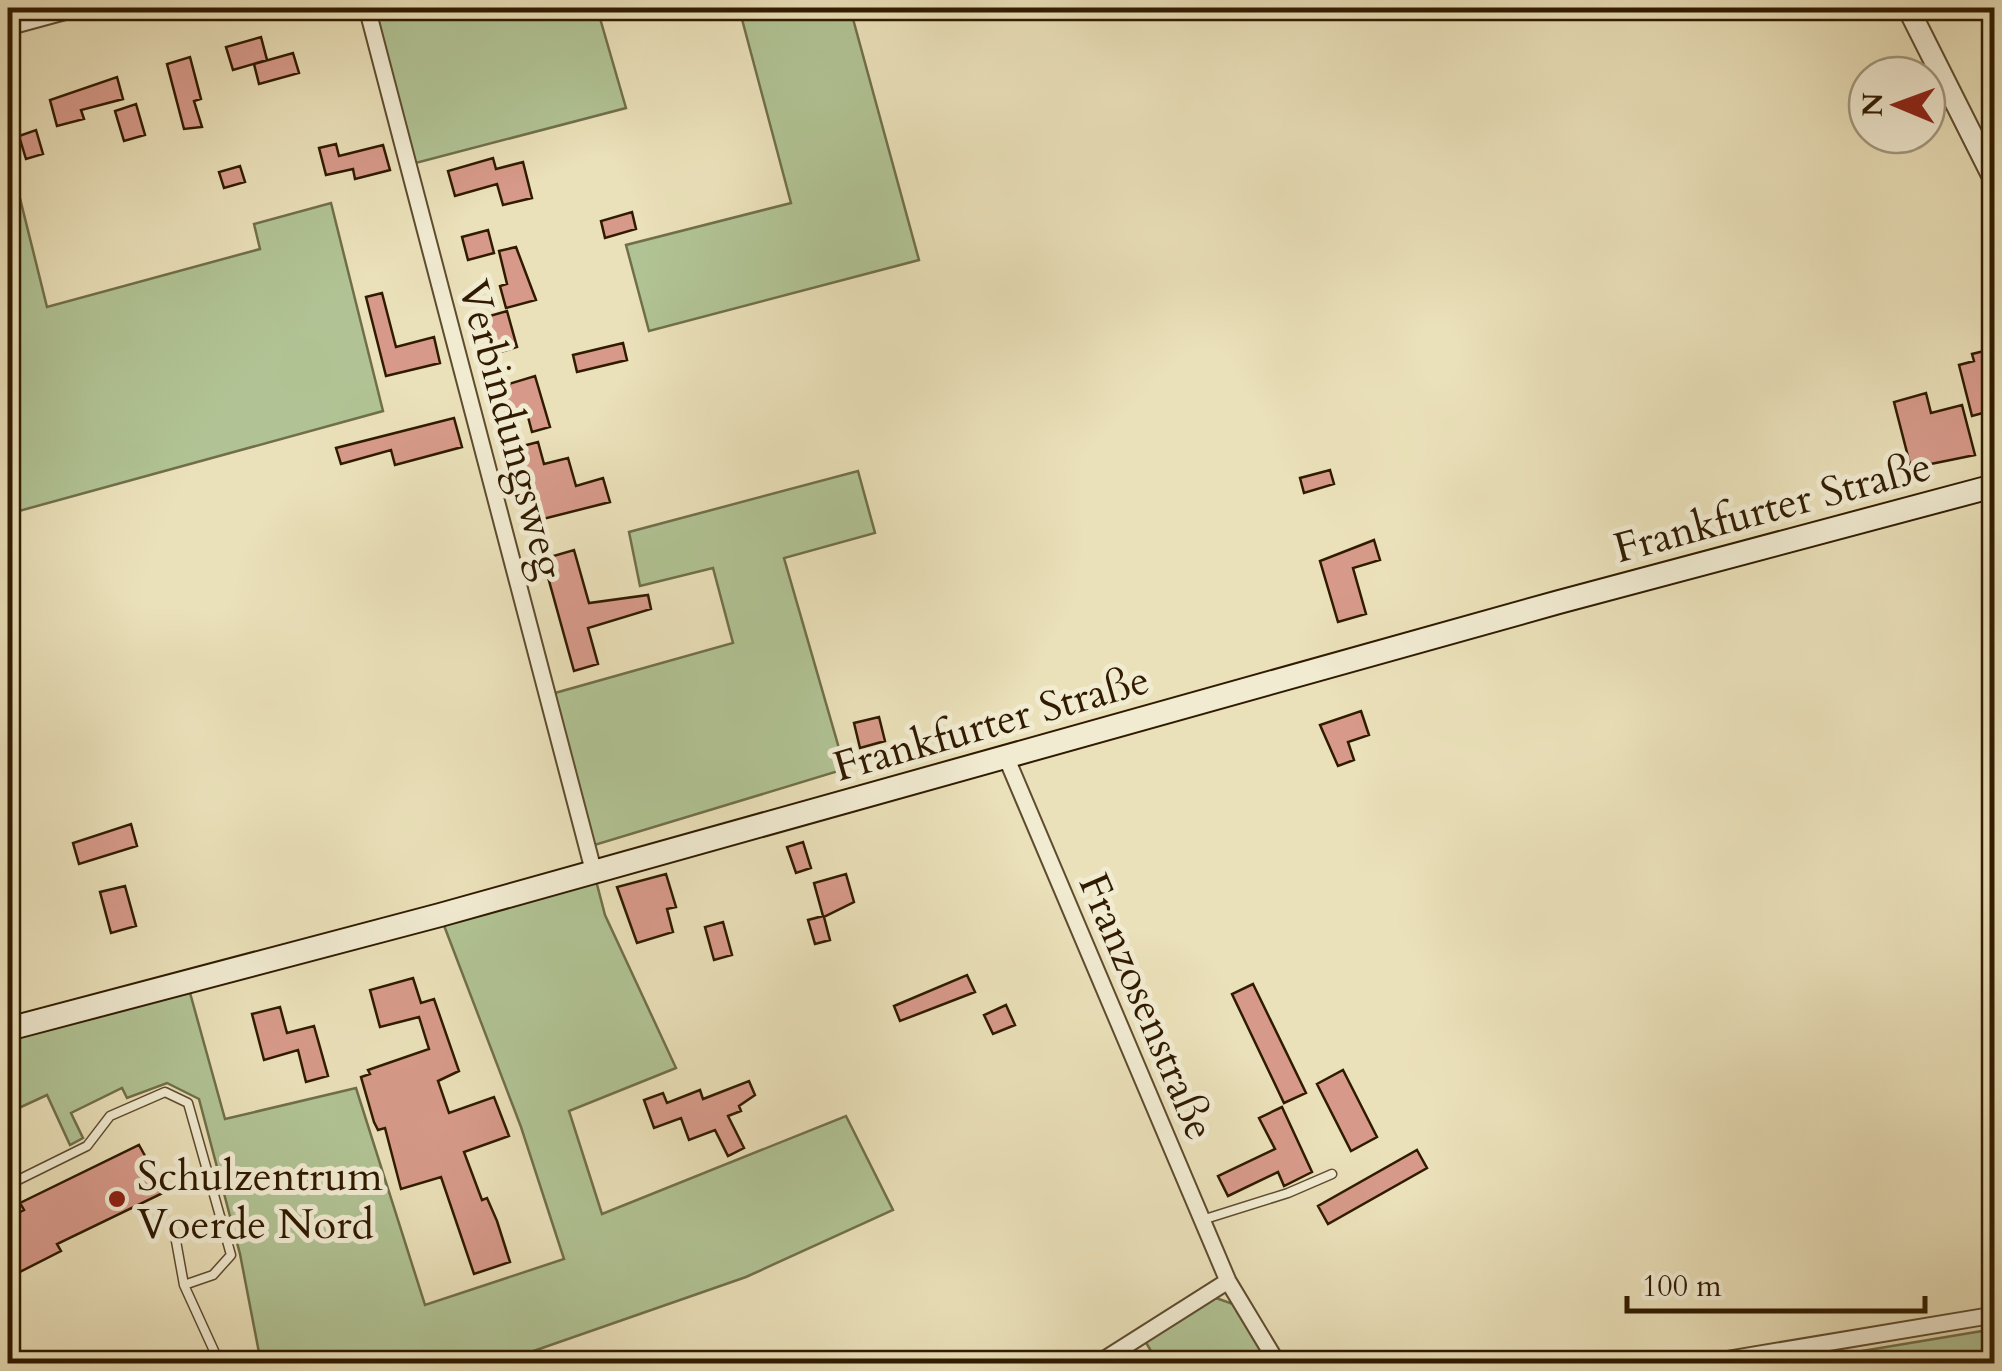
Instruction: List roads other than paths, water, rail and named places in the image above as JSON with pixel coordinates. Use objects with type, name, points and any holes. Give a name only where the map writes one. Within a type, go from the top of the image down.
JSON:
[{"type":"main road","name":"Frankfurter Straße","points":[[8,1029],[440,915],[593,869],[1994,486]]},
{"type":"street","points":[[8,27],[78,8]]},
{"type":"street","name":"Verbindungsweg","points":[[367,8],[593,869]]},
{"type":"street","points":[[1908,8],[1994,178]]},
{"type":"street","name":"Franzosenstraße","points":[[1006,756],[1228,1281],[1278,1364]]},
{"type":"street","points":[[1098,1364],[1228,1281]]},
{"type":"street","points":[[1700,1364],[1994,1315]]},
{"type":"lane","points":[[8,1185],[88,1146],[110,1116],[166,1092],[188,1102],[231,1254],[213,1275],[184,1285]]},
{"type":"lane","points":[[1202,1220],[1288,1193],[1332,1174]]},
{"type":"lane","points":[[176,1240],[184,1285],[220,1364]]},
{"type":"place","name":"Schulzentrum Voerde Nord","points":[[117,1199]]}]
